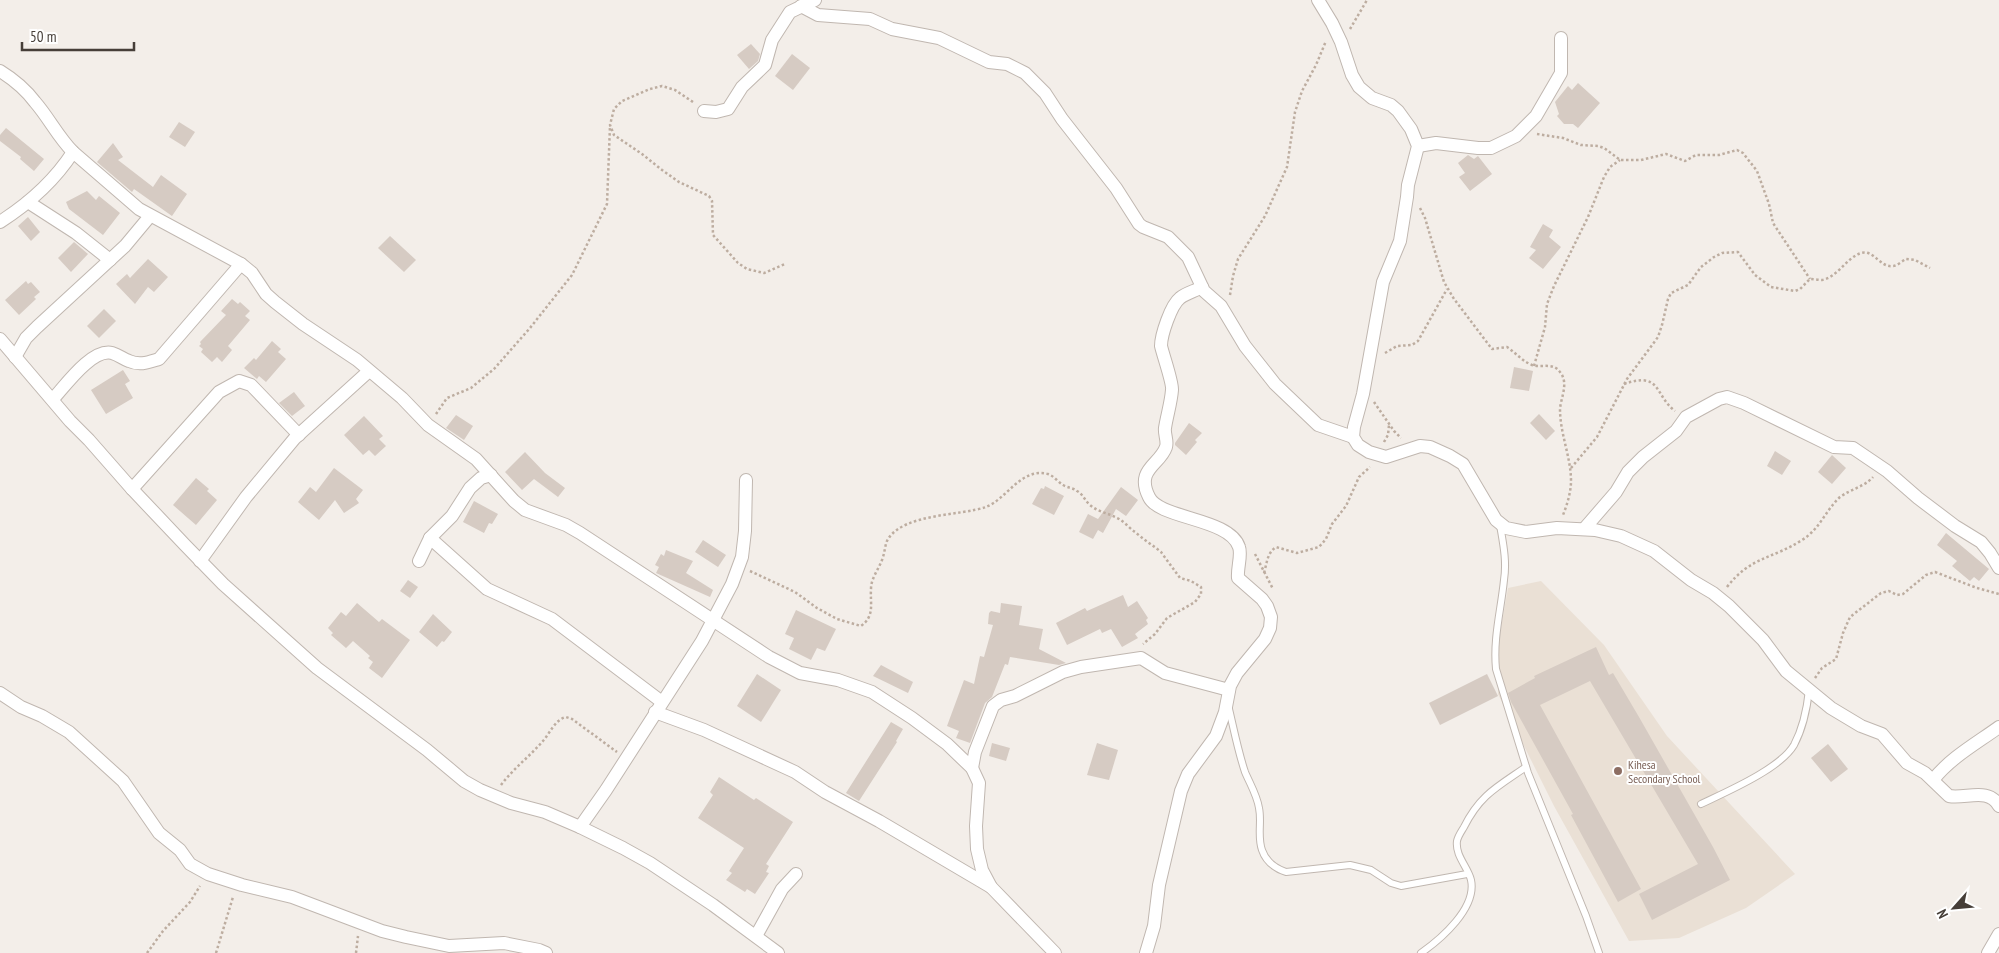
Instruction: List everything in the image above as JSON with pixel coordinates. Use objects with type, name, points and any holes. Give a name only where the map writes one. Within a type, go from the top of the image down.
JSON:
[{"type":"street","points":[[704,111],[716,112],[728,109],[742,87],[764,65],[772,40],[790,12],[815,0]]},
{"type":"street","points":[[1318,0],[1341,42],[1358,87],[1372,98],[1391,105],[1398,111],[1412,130],[1418,146],[1400,241],[1383,282],[1363,394],[1356,417],[1353,437]]},
{"type":"street","points":[[802,6],[818,15],[870,19],[892,29],[939,38],[989,62],[1007,64],[1025,73],[1045,93],[1062,119],[1116,188],[1139,224],[1161,234],[1176,244],[1190,261],[1202,287],[1221,306],[1245,346],[1275,384],[1318,425],[1353,437],[1362,448],[1386,457],[1414,447],[1430,447],[1463,464],[1500,525],[1514,531],[1526,532],[1557,528],[1584,529],[1621,536],[1654,551],[1691,580],[1713,593],[1729,606],[1763,640],[1786,670],[1842,714],[1882,734],[1907,763],[1933,780],[1950,796],[1985,795],[1996,801],[1999,806]]},
{"type":"street","points":[[1418,146],[1436,143],[1491,148],[1509,140],[1521,131],[1536,116],[1561,73],[1560,38]]},
{"type":"street","points":[[0,71],[36,103],[64,143],[139,210],[241,264],[252,273],[266,294],[275,302],[303,324],[344,350],[402,398],[428,425],[476,459],[514,501],[525,510],[566,525],[580,533],[650,578],[713,622],[787,668],[872,692],[912,718],[946,744],[972,768],[979,783],[976,826],[977,849],[982,870],[991,887]]},
{"type":"street","points":[[0,222],[28,202],[55,175],[73,152]]},
{"type":"street","points":[[28,202],[76,233],[110,260]]},
{"type":"street","points":[[15,356],[26,338],[125,246],[150,216]]},
{"type":"street","points":[[53,399],[88,361],[99,355],[110,352],[130,362],[144,364],[160,359],[241,264]]},
{"type":"street","points":[[1146,953],[1154,926],[1159,885],[1181,791],[1188,774],[1216,736],[1237,673],[1265,639],[1270,628],[1271,616],[1262,599],[1238,578],[1237,564],[1240,548],[1234,538],[1200,520],[1156,506],[1146,489],[1145,480],[1148,471],[1166,448],[1165,427],[1172,390],[1161,339],[1175,303],[1182,297],[1202,287]]},
{"type":"street","points":[[0,339],[70,421],[200,561],[317,668],[434,755],[464,781],[480,790],[545,812],[580,827],[650,863],[778,953]]},
{"type":"street","points":[[200,561],[246,497],[299,435],[369,371]]},
{"type":"street","points":[[132,489],[219,392],[239,381],[251,385],[299,435]]},
{"type":"street","points":[[1584,529],[1616,492],[1628,472],[1643,457],[1676,431],[1686,417],[1719,399],[1727,397],[1744,403],[1834,447],[1853,448],[1876,463],[1955,526],[1981,542],[1999,568]]},
{"type":"street","points":[[419,561],[430,538],[452,516],[475,482],[491,475]]},
{"type":"street","points":[[580,827],[713,622],[738,567],[745,532],[746,480]]},
{"type":"street","points":[[430,538],[487,589],[552,619],[658,707],[795,772],[825,792],[879,820],[991,887],[1056,953]]},
{"type":"street","points":[[972,768],[975,752],[996,702],[1015,696],[1063,672],[1081,667],[1141,658],[1164,673],[1228,696]]},
{"type":"street","points":[[0,693],[21,707],[42,716],[69,732],[123,781],[159,833],[180,850],[190,864],[208,874],[292,897],[382,931],[406,937],[449,946],[504,943],[546,953]]},
{"type":"street","points":[[1933,780],[1943,769],[1978,740],[1999,727]]},
{"type":"street","points":[[756,936],[782,889],[796,874]]},
{"type":"street","points":[[1988,953],[1999,934]]},
{"type":"lane","points":[[1500,525],[1505,552],[1504,579],[1498,612],[1494,653],[1496,669],[1526,767],[1599,953]]},
{"type":"lane","points":[[1700,804],[1766,770],[1788,753],[1804,721],[1809,689]]},
{"type":"lane","points":[[1228,696],[1245,772],[1259,807],[1262,850],[1271,865],[1286,872],[1343,866],[1363,867],[1400,886],[1468,874]]},
{"type":"lane","points":[[1422,953],[1445,935],[1460,916],[1471,894],[1471,880],[1459,855],[1457,842],[1471,812],[1478,802],[1491,791],[1526,767]]},
{"type":"path","points":[[1341,42],[1367,0]]},
{"type":"path","points":[[1227,315],[1232,276],[1238,259],[1265,216],[1284,173],[1295,112],[1302,91],[1316,65],[1332,23]]},
{"type":"path","points":[[428,425],[447,398],[471,388],[494,369],[530,328],[572,275],[607,204],[610,125],[614,109],[622,102],[650,89],[662,86],[675,90],[704,111]]},
{"type":"path","points":[[610,125],[614,135],[662,170],[679,182],[709,196],[712,201],[713,235],[738,262],[747,269],[764,273],[785,264]]},
{"type":"path","points":[[1521,131],[1563,138],[1582,145],[1598,146],[1604,148],[1620,160]]},
{"type":"path","points":[[1534,366],[1545,327],[1547,304],[1554,286],[1588,217],[1604,177],[1610,167],[1620,160],[1641,160],[1666,154],[1685,161],[1696,155],[1719,155],[1737,150],[1743,153],[1758,171],[1772,223],[1810,279],[1828,278],[1863,252],[1870,253],[1886,266],[1893,266],[1906,259],[1915,260],[1930,268]]},
{"type":"path","points":[[1408,191],[1425,218],[1448,289],[1492,349],[1507,347],[1517,356],[1534,366],[1552,366],[1561,373],[1564,379],[1560,407],[1561,421],[1567,459],[1571,468],[1572,484],[1567,505],[1557,528]]},
{"type":"path","points":[[1571,468],[1597,437],[1624,384],[1658,337],[1671,292],[1688,285],[1701,267],[1722,253],[1738,252],[1762,282],[1771,287],[1789,291],[1800,289],[1810,279]]},
{"type":"path","points":[[1368,365],[1376,357],[1397,346],[1412,345],[1418,341],[1448,289]]},
{"type":"path","points":[[1624,384],[1641,379],[1646,380],[1658,388],[1670,406],[1686,417]]},
{"type":"path","points":[[1363,394],[1371,399],[1379,408],[1397,435],[1414,447]]},
{"type":"path","points":[[1264,573],[1269,556],[1276,547],[1297,554],[1319,547],[1326,539],[1332,524],[1346,506],[1359,478],[1378,454],[1388,435],[1389,425]]},
{"type":"path","points":[[1713,593],[1727,587],[1740,572],[1757,560],[1802,540],[1823,521],[1830,508],[1840,498],[1870,480],[1875,471],[1876,463]]},
{"type":"path","points":[[738,567],[795,592],[817,608],[837,619],[860,626],[865,623],[872,611],[870,588],[872,580],[883,557],[886,542],[891,535],[920,519],[930,519],[956,512],[972,512],[994,504],[1016,483],[1035,475],[1050,475],[1064,486],[1076,489],[1089,505],[1104,514],[1118,518],[1156,548],[1180,578],[1190,580],[1201,587],[1201,594],[1195,602],[1167,618],[1155,634],[1141,647],[1138,652],[1141,658]]},
{"type":"path","points":[[1234,538],[1250,547],[1275,591]]},
{"type":"path","points":[[1809,689],[1822,668],[1836,659],[1843,633],[1850,617],[1881,593],[1889,591],[1897,595],[1903,594],[1926,575],[1935,572],[1999,594]]},
{"type":"path","points":[[493,795],[512,770],[542,743],[558,721],[566,717],[572,719],[612,750],[626,757]]},
{"type":"path","points":[[147,953],[163,931],[190,902],[208,874]]},
{"type":"path","points":[[216,953],[233,897],[239,884]]},
{"type":"shaded area","name":"Kihesa Secondary School","points":[[1541,581],[1604,645],[1667,736],[1795,874],[1746,908],[1679,938],[1629,941],[1554,806],[1498,694],[1499,639],[1508,588]]},
{"type":"building","points":[[751,44],[760,54],[758,61],[749,69],[737,55]]},
{"type":"building","points":[[792,54],[810,68],[793,90],[775,76]]},
{"type":"building","points":[[1578,83],[1600,103],[1578,128],[1573,124],[1564,124],[1557,116],[1559,114],[1555,102],[1568,86],[1572,90]]},
{"type":"building","points":[[179,122],[195,132],[185,147],[169,137]]},
{"type":"building","points":[[6,128],[44,159],[34,171],[20,159],[21,157],[0,141],[0,135]]},
{"type":"building","points":[[113,143],[123,157],[118,160],[153,187],[161,175],[187,194],[172,216],[134,189],[132,192],[97,162]]},
{"type":"building","points":[[1468,155],[1474,159],[1478,156],[1492,174],[1470,191],[1459,177],[1465,173],[1458,163]]},
{"type":"building","points":[[87,191],[96,200],[99,196],[120,213],[103,235],[69,209],[66,202]]},
{"type":"building","points":[[28,217],[40,232],[31,241],[18,226]]},
{"type":"building","points":[[1543,224],[1553,230],[1549,237],[1561,247],[1543,269],[1529,258],[1536,250],[1530,247]]},
{"type":"building","points":[[390,236],[416,260],[404,272],[378,248]]},
{"type":"building","points":[[74,242],[88,254],[71,272],[58,258]]},
{"type":"building","points":[[148,259],[168,277],[154,292],[148,287],[135,304],[116,284],[127,274],[130,278]]},
{"type":"building","points":[[26,281],[28,284],[31,282],[40,292],[34,297],[36,299],[19,315],[5,300]]},
{"type":"building","points":[[232,299],[238,304],[240,302],[250,311],[245,316],[250,320],[228,346],[232,350],[222,362],[217,357],[212,362],[201,352],[203,349],[199,346],[200,342],[226,315],[221,311]]},
{"type":"building","points":[[104,309],[116,321],[99,338],[87,326]]},
{"type":"building","points":[[272,341],[281,349],[278,352],[286,359],[266,382],[259,376],[257,379],[244,368],[254,358],[256,360]]},
{"type":"building","points":[[1514,367],[1533,371],[1529,391],[1510,388]]},
{"type":"building","points":[[123,370],[130,381],[125,384],[133,398],[106,414],[91,390]]},
{"type":"building","points":[[294,392],[305,406],[292,416],[279,403]]},
{"type":"building","points":[[1539,414],[1555,431],[1546,440],[1530,423]]},
{"type":"building","points":[[456,415],[473,426],[464,440],[446,428]]},
{"type":"building","points":[[364,416],[383,436],[379,439],[386,446],[375,456],[369,450],[363,455],[344,435]]},
{"type":"building","points":[[1189,423],[1202,433],[1195,440],[1197,442],[1186,455],[1175,443]]},
{"type":"building","points":[[1775,451],[1791,461],[1782,475],[1767,466]]},
{"type":"building","points":[[525,452],[545,473],[565,488],[558,497],[534,479],[522,490],[505,472]]},
{"type":"building","points":[[1832,455],[1846,468],[1832,484],[1818,472]]},
{"type":"building","points":[[334,468],[363,490],[356,499],[359,503],[344,513],[335,500],[319,520],[298,502],[310,487],[316,492]]},
{"type":"building","points":[[196,478],[209,489],[207,491],[217,500],[196,525],[173,505]]},
{"type":"building","points":[[1045,486],[1064,496],[1054,515],[1032,504],[1041,488],[1044,489]]},
{"type":"building","points":[[1121,487],[1138,500],[1126,516],[1116,509],[1103,533],[1098,530],[1093,539],[1079,532],[1088,514],[1098,519]]},
{"type":"building","points":[[474,501],[498,514],[492,524],[489,523],[484,533],[463,522]]},
{"type":"building","points":[[1946,533],[1989,569],[1979,581],[1974,577],[1970,581],[1952,566],[1957,561],[1937,545]]},
{"type":"building","points":[[703,540],[726,555],[718,567],[695,552]]},
{"type":"building","points":[[666,550],[693,561],[686,573],[713,590],[710,597],[656,573],[659,567],[655,565],[661,554],[664,556]]},
{"type":"building","points":[[408,580],[418,587],[410,598],[400,591]]},
{"type":"building","points":[[1123,595],[1128,607],[1137,601],[1148,618],[1146,620],[1148,624],[1135,634],[1138,638],[1122,647],[1111,629],[1102,633],[1100,629],[1067,645],[1056,623],[1085,608],[1087,611]]},
{"type":"building","points":[[357,603],[379,622],[382,619],[410,640],[382,678],[369,668],[373,662],[368,658],[370,656],[353,641],[346,648],[331,635],[333,633],[328,628],[341,612],[346,616]]},
{"type":"building","points":[[1001,603],[1022,606],[1019,625],[1043,629],[1039,649],[1066,663],[1059,665],[1010,657],[1008,665],[1005,664],[992,697],[985,703],[970,743],[956,738],[959,731],[947,726],[964,680],[974,684],[980,656],[984,657],[993,625],[988,624],[989,613],[991,611],[1000,613]]},
{"type":"building","points":[[796,610],[836,629],[825,651],[817,648],[811,660],[789,649],[794,638],[785,634]]},
{"type":"building","points":[[433,614],[452,632],[437,647],[419,632]]},
{"type":"building","points":[[1596,647],[1609,675],[1613,673],[1639,717],[1730,880],[1652,920],[1639,894],[1698,864],[1590,681],[1540,705],[1641,889],[1618,902],[1571,815],[1573,814],[1511,702],[1508,693],[1535,678],[1534,676]]},
{"type":"building","points":[[881,665],[913,682],[908,693],[873,676]]},
{"type":"building","points":[[757,674],[781,690],[761,722],[737,706]]},
{"type":"building","points":[[1487,674],[1498,696],[1440,725],[1429,703]]},
{"type":"building","points":[[891,722],[903,729],[897,742],[859,801],[846,793]]},
{"type":"building","points":[[992,743],[1010,748],[1006,761],[989,756]]},
{"type":"building","points":[[1097,743],[1118,750],[1109,780],[1087,775]]},
{"type":"building","points":[[1828,744],[1848,769],[1831,782],[1811,758]]},
{"type":"building","points":[[719,777],[793,822],[766,864],[769,866],[766,872],[769,873],[755,894],[747,889],[745,892],[726,880],[732,873],[729,871],[744,848],[698,818],[713,795],[710,792]]},
{"type":"place","name":"Kihesa Secondary School","points":[[1618,771]]}]
